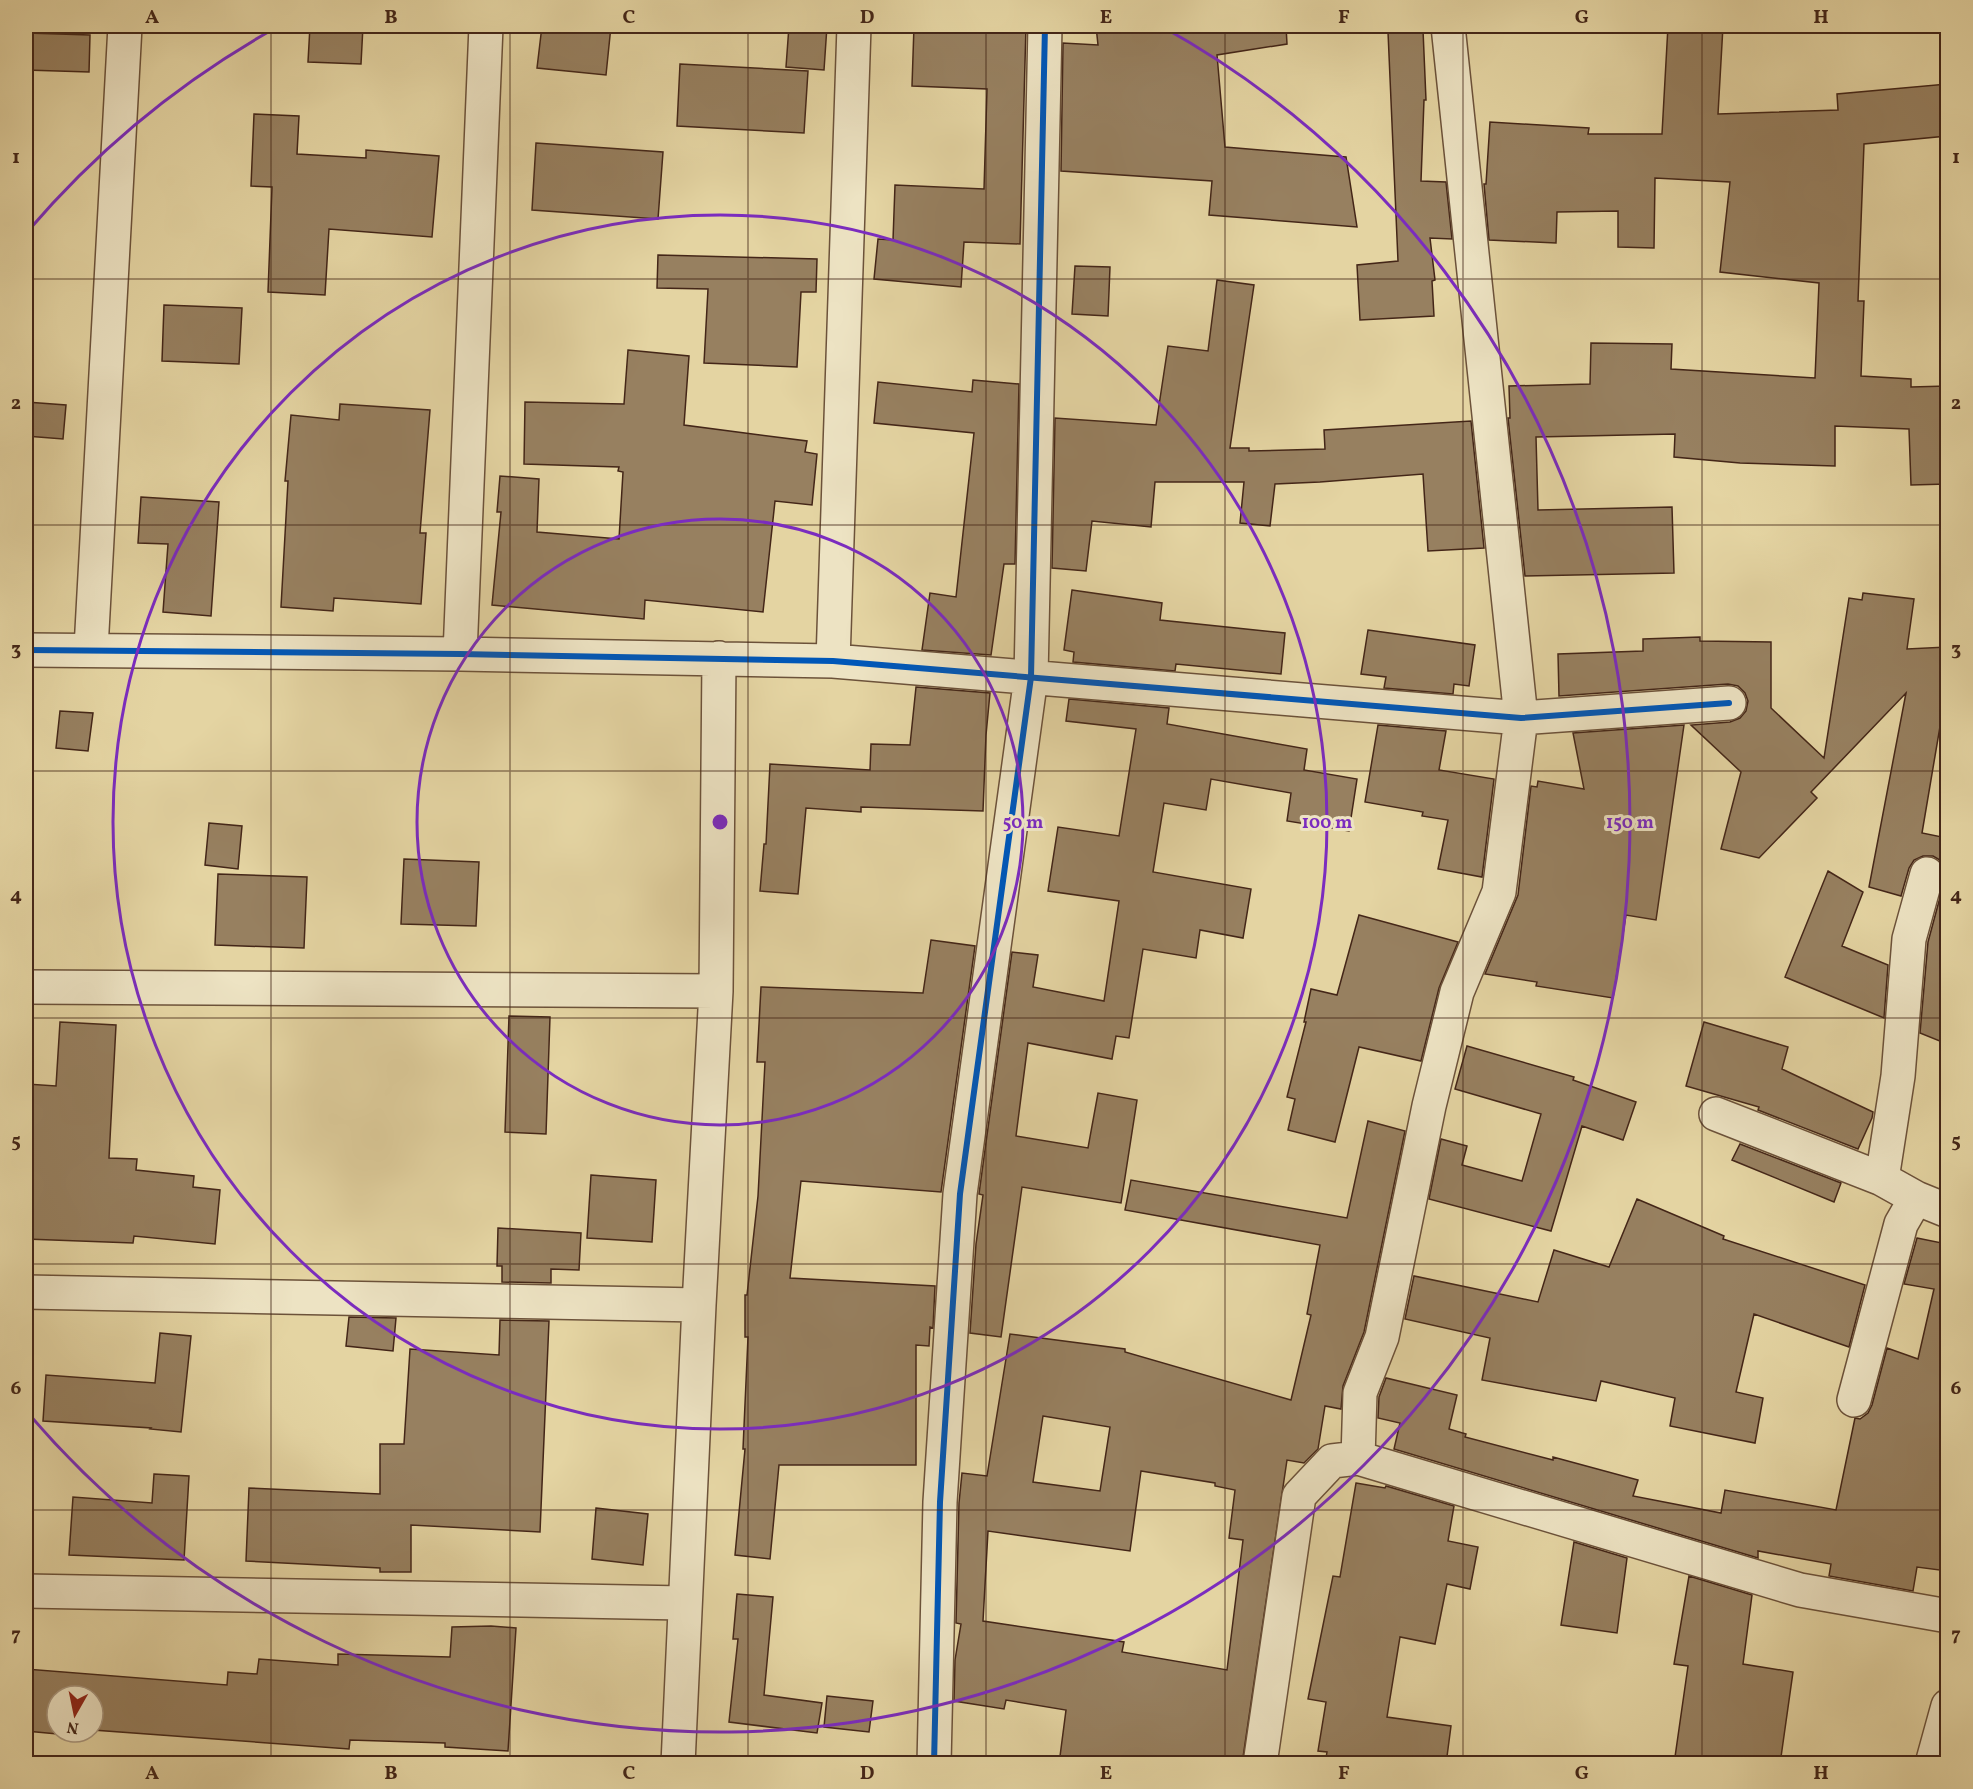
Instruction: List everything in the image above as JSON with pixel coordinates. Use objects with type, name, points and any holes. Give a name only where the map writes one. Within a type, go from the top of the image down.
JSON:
[{"type":"street","points":[[92,649],[125,26]]},
{"type":"street","points":[[460,654],[486,26]]},
{"type":"street","points":[[833,661],[854,26]]},
{"type":"street","points":[[934,1764],[940,1502],[960,1194],[1030,677],[1045,26]]},
{"type":"street","points":[[1358,1458],[1360,1394],[1382,1337],[1429,1106],[1457,992],[1499,892],[1521,718],[1448,26]]},
{"type":"street","points":[[26,650],[460,654],[833,661],[1521,718],[1729,703]]},
{"type":"street","points":[[678,1764],[684,1603],[716,991],[719,658]]},
{"type":"street","points":[[1882,1179],[1898,1076],[1909,939],[1927,874]]},
{"type":"street","points":[[26,987],[716,991]]},
{"type":"street","points":[[1716,1114],[1882,1179],[1916,1198],[1947,1211]]},
{"type":"street","points":[[1854,1400],[1901,1224],[1916,1198]]},
{"type":"street","points":[[26,1292],[699,1305]]},
{"type":"street","points":[[1260,1764],[1299,1496],[1332,1461],[1358,1458],[1800,1590],[1947,1616]]},
{"type":"street","points":[[26,1591],[684,1603]]},
{"type":"street","points":[[1932,1764],[1947,1706]]},
{"type":"building","points":[[310,26],[363,26],[361,64],[308,62]]},
{"type":"building","points":[[542,26],[611,26],[606,75],[537,68]]},
{"type":"building","points":[[789,26],[827,26],[824,70],[786,67]]},
{"type":"building","points":[[914,26],[1026,26],[1020,244],[964,242],[961,287],[874,279],[878,239],[893,240],[895,185],[984,189],[987,89],[912,86]]},
{"type":"building","points":[[1096,26],[1286,26],[1287,44],[1217,55],[1225,147],[1346,157],[1357,227],[1209,215],[1212,181],[1061,171],[1063,43],[1098,45]]},
{"type":"building","points":[[1668,26],[1723,26],[1718,114],[1838,110],[1837,94],[1947,84],[1947,136],[1864,144],[1858,301],[1864,301],[1861,376],[1911,379],[1911,387],[1947,386],[1947,484],[1911,485],[1909,429],[1835,426],[1835,466],[1740,463],[1674,457],[1675,434],[1536,437],[1538,510],[1672,507],[1674,573],[1525,576],[1508,418],[1510,418],[1509,386],[1590,384],[1591,343],[1672,344],[1671,369],[1815,378],[1819,283],[1720,272],[1730,182],[1655,178],[1654,248],[1618,247],[1618,211],[1557,212],[1556,243],[1489,240],[1484,184],[1486,184],[1490,122],[1589,128],[1588,134],[1662,134]]},
{"type":"building","points":[[1423,30],[1426,100],[1424,100],[1421,181],[1446,182],[1452,239],[1430,238],[1435,280],[1432,281],[1434,316],[1360,320],[1357,265],[1398,261],[1388,32]]},
{"type":"building","points":[[26,33],[90,35],[89,72],[26,70]]},
{"type":"building","points":[[680,64],[808,71],[804,133],[677,126]]},
{"type":"building","points":[[254,114],[299,116],[297,154],[366,158],[366,150],[439,156],[432,237],[329,229],[325,295],[268,292],[272,187],[251,186]]},
{"type":"building","points":[[536,143],[663,152],[658,219],[532,210]]},
{"type":"building","points":[[658,255],[817,259],[816,292],[801,292],[797,367],[704,363],[708,289],[657,288]]},
{"type":"building","points":[[1075,266],[1110,267],[1108,316],[1072,314]]},
{"type":"building","points":[[1217,280],[1254,285],[1230,448],[1249,448],[1249,451],[1325,449],[1324,430],[1471,421],[1484,548],[1428,551],[1423,474],[1275,484],[1270,526],[1240,523],[1244,482],[1155,482],[1151,527],[1092,521],[1086,571],[1052,568],[1055,418],[1156,425],[1168,346],[1208,351]]},
{"type":"building","points":[[164,305],[242,308],[239,364],[162,361]]},
{"type":"building","points":[[628,350],[689,356],[684,425],[807,441],[805,452],[817,454],[812,505],[775,501],[763,612],[645,600],[644,619],[492,605],[501,512],[497,512],[500,476],[539,479],[537,532],[619,539],[623,472],[618,471],[619,467],[524,464],[525,402],[624,404]]},
{"type":"building","points":[[973,380],[1019,384],[1015,564],[1004,564],[991,655],[922,650],[930,593],[956,597],[974,433],[874,423],[878,382],[972,392]]},
{"type":"building","points":[[26,402],[66,405],[63,439],[26,436]]},
{"type":"building","points":[[340,404],[430,410],[420,533],[426,533],[421,604],[334,598],[333,611],[281,607],[288,481],[285,481],[291,415],[339,420]]},
{"type":"building","points":[[141,497],[219,502],[211,616],[163,612],[168,544],[138,543]]},
{"type":"building","points":[[1072,590],[1162,603],[1160,620],[1285,633],[1281,674],[1176,664],[1175,671],[1073,662],[1074,652],[1064,650]]},
{"type":"building","points":[[1863,593],[1914,599],[1907,649],[1947,647],[1947,697],[1945,697],[1922,833],[1947,838],[1947,1044],[1920,1033],[1928,942],[1945,879],[1945,869],[1940,860],[1933,856],[1923,856],[1914,860],[1909,868],[1901,896],[1869,887],[1906,693],[1811,792],[1817,798],[1759,858],[1721,849],[1741,772],[1691,725],[1730,722],[1740,718],[1746,711],[1748,701],[1745,693],[1738,686],[1728,684],[1559,696],[1558,654],[1643,651],[1643,639],[1700,637],[1700,641],[1771,642],[1771,708],[1824,758],[1849,598],[1862,600]]},
{"type":"building","points":[[1368,630],[1475,645],[1469,686],[1454,684],[1453,694],[1384,688],[1386,677],[1361,674]]},
{"type":"building","points":[[916,687],[990,693],[983,811],[861,807],[861,812],[806,808],[798,894],[760,891],[764,844],[766,844],[770,764],[870,770],[871,744],[910,745]]},
{"type":"building","points":[[1069,699],[1169,708],[1167,724],[1307,749],[1304,770],[1357,779],[1349,831],[1287,821],[1291,793],[1211,779],[1206,810],[1164,803],[1153,872],[1251,889],[1243,938],[1200,930],[1196,958],[1143,949],[1129,1038],[1116,1036],[1112,1059],[1028,1043],[1016,1136],[1088,1148],[1098,1093],[1137,1100],[1121,1203],[1022,1187],[1001,1337],[970,1333],[976,1244],[983,1195],[979,1194],[1012,952],[1038,955],[1033,987],[1104,1001],[1119,901],[1048,891],[1058,827],[1119,836],[1136,729],[1066,721]]},
{"type":"building","points":[[60,711],[93,713],[88,751],[56,748]]},
{"type":"building","points":[[1378,725],[1446,731],[1439,770],[1494,779],[1482,877],[1438,869],[1448,820],[1422,816],[1423,812],[1365,802]]},
{"type":"building","points":[[1684,725],[1656,920],[1626,915],[1613,998],[1536,986],[1537,982],[1485,974],[1518,895],[1531,786],[1537,787],[1538,781],[1584,789],[1573,733]]},
{"type":"building","points":[[209,823],[242,826],[238,869],[205,865]]},
{"type":"building","points":[[404,859],[479,862],[476,926],[401,924]]},
{"type":"building","points":[[1828,871],[1863,892],[1842,946],[1888,965],[1884,1018],[1785,977]]},
{"type":"building","points":[[218,874],[307,877],[304,948],[215,945]]},
{"type":"building","points":[[1359,915],[1458,942],[1439,988],[1421,1061],[1359,1047],[1335,1142],[1288,1130],[1295,1099],[1287,1097],[1306,1022],[1304,1022],[1311,989],[1337,995]]},
{"type":"building","points":[[931,940],[975,946],[941,1192],[801,1181],[790,1278],[935,1286],[933,1328],[930,1327],[929,1346],[916,1345],[916,1465],[779,1465],[770,1559],[735,1555],[745,1449],[743,1449],[748,1337],[745,1337],[745,1295],[747,1295],[758,1196],[765,1062],[757,1062],[761,987],[923,993]]},
{"type":"building","points":[[509,1016],[550,1017],[546,1134],[505,1132]]},
{"type":"building","points":[[60,1022],[116,1025],[109,1158],[137,1159],[136,1170],[194,1176],[193,1187],[220,1190],[215,1244],[134,1236],[133,1243],[26,1239],[27,1084],[56,1086]]},
{"type":"building","points":[[1704,1022],[1788,1047],[1782,1069],[1873,1112],[1858,1149],[1758,1110],[1759,1107],[1686,1086]]},
{"type":"building","points":[[1467,1046],[1574,1077],[1573,1080],[1636,1102],[1623,1140],[1582,1126],[1551,1231],[1429,1199],[1441,1139],[1467,1146],[1462,1165],[1522,1181],[1541,1114],[1455,1089]]},
{"type":"building","points":[[1368,1121],[1405,1131],[1364,1332],[1343,1386],[1341,1409],[1325,1406],[1318,1449],[1304,1463],[1287,1460],[1242,1764],[1059,1764],[1066,1710],[1006,1700],[1004,1709],[954,1701],[955,1660],[961,1624],[956,1623],[962,1473],[987,1476],[1010,1334],[1125,1349],[1125,1352],[1291,1400],[1311,1315],[1307,1314],[1320,1245],[1125,1210],[1131,1180],[1347,1218]],"holes":[[[1043,1416],[1110,1427],[1100,1491],[1033,1482]],[[1141,1471],[1215,1483],[1215,1486],[1235,1490],[1229,1538],[1243,1540],[1227,1670],[1122,1652],[1124,1642],[983,1621],[988,1531],[1130,1551]]]},
{"type":"building","points":[[1740,1144],[1841,1183],[1834,1202],[1732,1160]]},
{"type":"building","points":[[591,1175],[656,1180],[652,1242],[587,1238]]},
{"type":"building","points":[[1637,1199],[1724,1236],[1723,1239],[1865,1285],[1849,1347],[1754,1314],[1736,1392],[1763,1398],[1755,1443],[1670,1426],[1675,1398],[1601,1381],[1596,1401],[1482,1380],[1490,1338],[1405,1319],[1414,1276],[1538,1302],[1554,1250],[1609,1267]]},
{"type":"building","points":[[498,1228],[581,1233],[579,1270],[551,1269],[551,1283],[502,1282],[502,1266],[497,1266]]},
{"type":"building","points":[[1917,1238],[1947,1244],[1947,1571],[1917,1567],[1913,1591],[1829,1576],[1831,1564],[1758,1551],[1758,1558],[1394,1449],[1400,1423],[1378,1418],[1379,1397],[1386,1378],[1457,1395],[1449,1429],[1466,1434],[1465,1437],[1553,1460],[1553,1457],[1638,1480],[1633,1496],[1721,1513],[1725,1490],[1836,1510],[1855,1418],[1860,1419],[1868,1413],[1872,1405],[1887,1348],[1918,1359],[1934,1289],[1904,1284]]},
{"type":"building","points":[[349,1317],[396,1318],[393,1351],[346,1346]]},
{"type":"building","points":[[500,1320],[549,1321],[540,1532],[411,1525],[411,1572],[380,1572],[380,1568],[246,1561],[249,1488],[380,1494],[380,1444],[404,1444],[410,1349],[499,1355]]},
{"type":"building","points":[[160,1333],[191,1336],[181,1432],[43,1421],[46,1375],[155,1383]]},
{"type":"building","points":[[154,1474],[189,1476],[184,1560],[69,1555],[73,1497],[152,1503]]},
{"type":"building","points":[[1356,1483],[1385,1488],[1386,1486],[1454,1506],[1448,1541],[1478,1547],[1470,1589],[1447,1584],[1435,1644],[1400,1637],[1387,1717],[1451,1726],[1446,1764],[1325,1764],[1327,1752],[1318,1751],[1326,1702],[1308,1699],[1333,1576],[1340,1577]]},
{"type":"building","points":[[596,1508],[648,1514],[643,1565],[592,1559]]},
{"type":"building","points":[[1574,1542],[1627,1558],[1617,1633],[1561,1625]]},
{"type":"building","points":[[1689,1576],[1752,1595],[1743,1664],[1793,1672],[1780,1764],[1674,1764],[1688,1666],[1674,1664]]},
{"type":"building","points":[[737,1594],[773,1597],[764,1695],[822,1703],[817,1733],[729,1722],[738,1639],[733,1639]]},
{"type":"building","points":[[452,1627],[516,1628],[508,1751],[445,1747],[445,1743],[350,1740],[349,1749],[105,1731],[105,1684],[45,1684],[45,1733],[26,1731],[26,1669],[227,1685],[228,1672],[257,1674],[259,1659],[338,1665],[338,1654],[450,1657]]},
{"type":"building","points":[[827,1696],[873,1701],[869,1732],[824,1727]]},
{"type":"cycle path","points":[[934,1764],[940,1502],[960,1194],[1031,677],[1045,26]]},
{"type":"cycle path","points":[[26,650],[460,654],[833,661],[1521,718],[1729,703]]}]
